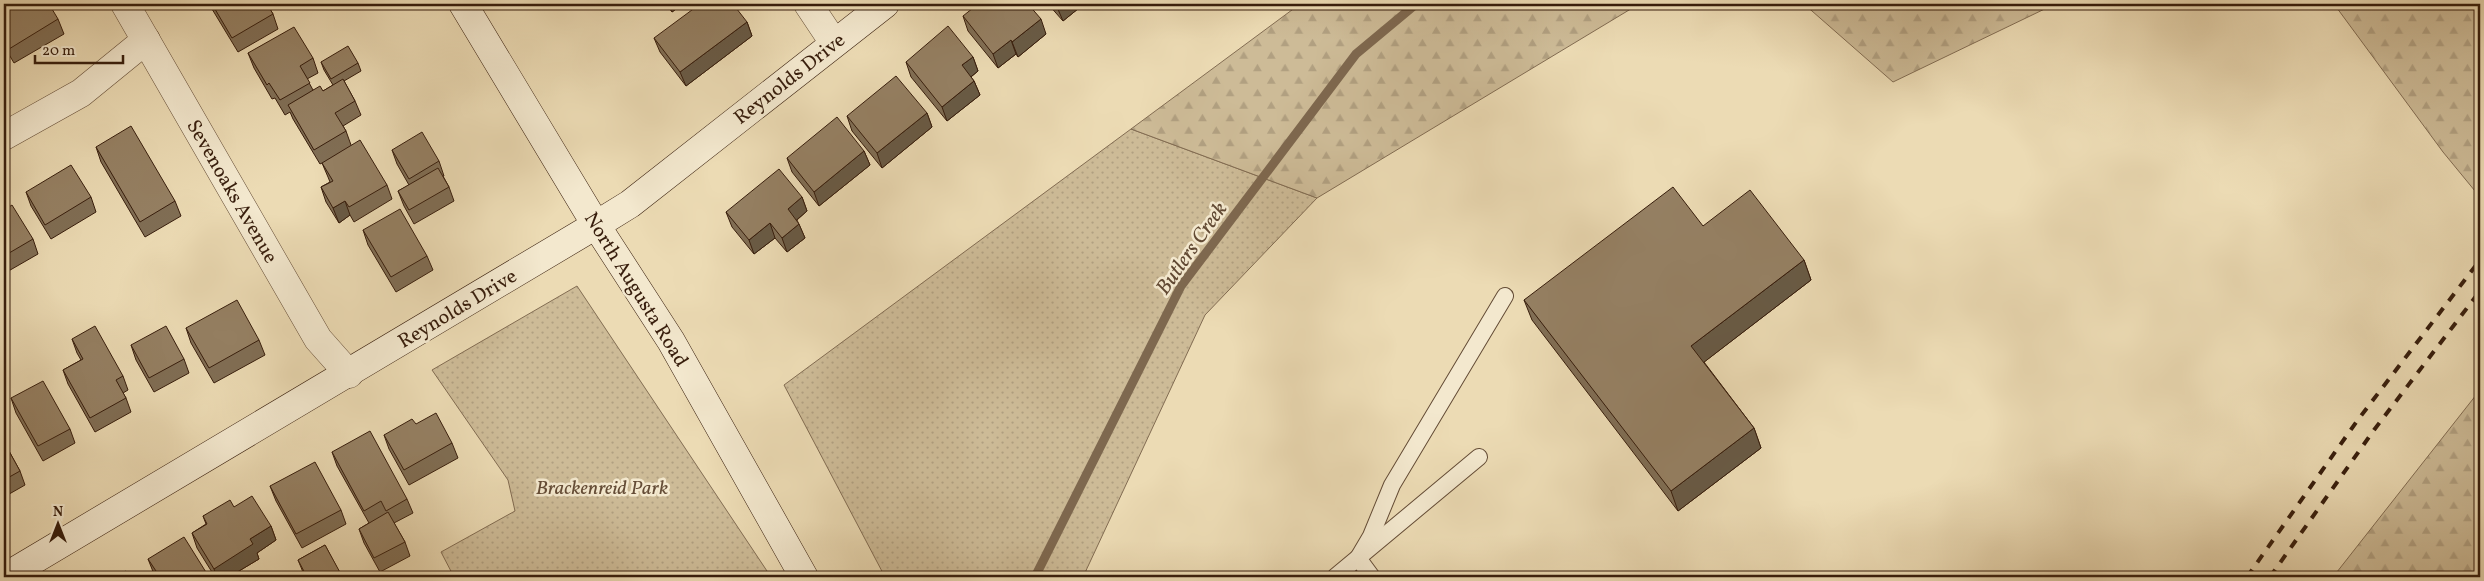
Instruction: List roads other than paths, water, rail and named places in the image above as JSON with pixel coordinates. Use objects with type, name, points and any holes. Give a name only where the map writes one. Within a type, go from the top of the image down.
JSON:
[{"type":"street","name":"Sevenoaks Avenue","points":[[125,4],[318,339],[349,374]]},
{"type":"street","name":"North Augusta Road","points":[[463,4],[596,226],[671,341],[804,577]]},
{"type":"street","points":[[808,4],[834,43]]},
{"type":"street","name":"Reynolds Drive","points":[[5,577],[349,374],[630,204],[885,4]]},
{"type":"street","points":[[4,136],[81,93],[146,40]]},
{"type":"lane","points":[[1358,558],[1371,536],[1392,485],[1505,296]]},
{"type":"lane","points":[[1335,577],[1479,457]]},
{"type":"lane","points":[[1358,558],[1372,577]]},
{"type":"waterway","name":"Butlers Creek","points":[[1035,577],[1181,286],[1356,54],[1416,4]]},
{"type":"railway","points":[[2247,577],[2357,421],[2480,260]]},
{"type":"railway","points":[[2270,577],[2374,430],[2480,291]]},
{"type":"park label","name":"Brackenreid Park","points":[[602,487]]}]
